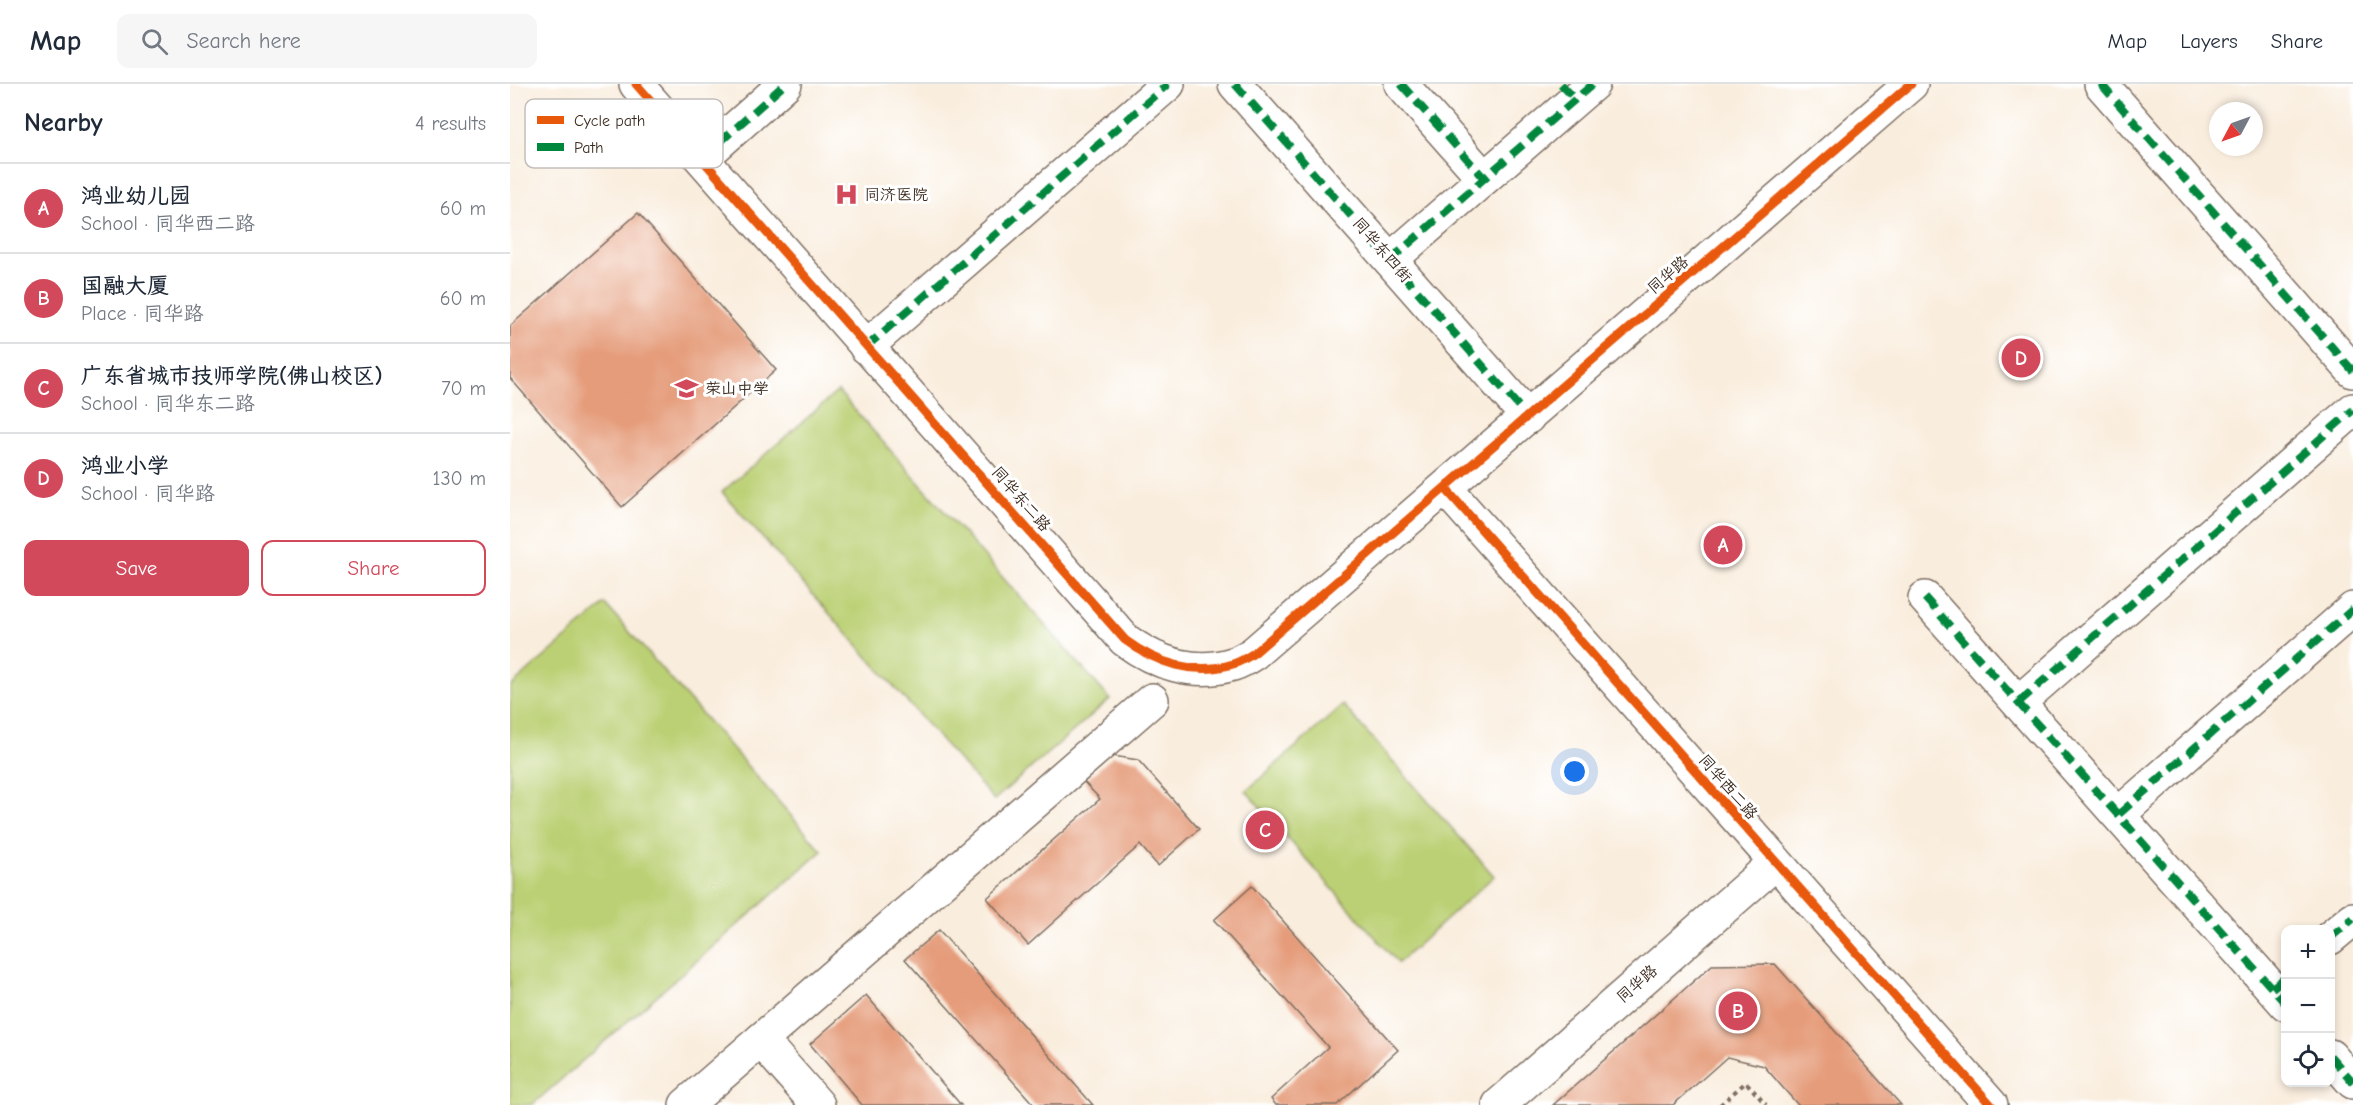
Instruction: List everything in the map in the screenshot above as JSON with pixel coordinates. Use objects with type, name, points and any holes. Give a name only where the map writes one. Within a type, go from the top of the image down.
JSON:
[{"type":"street","name":"同华东二路","points":[[636,84],[649,99]]},
{"type":"street","points":[[723,139],[785,84]]},
{"type":"street","points":[[866,347],[1168,84]]},
{"type":"street","name":"同华东四街","points":[[1235,84],[1528,417]]},
{"type":"street","points":[[1401,84],[1484,178]]},
{"type":"street","name":"同华路","points":[[1445,488],[1911,84]]},
{"type":"street","points":[[2101,84],[2353,371]]},
{"type":"street","points":[[1390,260],[1484,178],[1576,89]]},
{"type":"street","name":"同华东二路","points":[[711,168],[1125,640],[1142,653],[1164,663],[1185,668],[1208,668],[1234,664],[1254,653],[1445,488]]},
{"type":"street","points":[[2019,702],[2353,410]]},
{"type":"street","name":"同华西二路","points":[[1445,488],[1991,1105]]},
{"type":"street","points":[[1925,598],[2281,990]]},
{"type":"street","points":[[2119,814],[2353,609]]},
{"type":"street","points":[[686,1105],[1152,700]]},
{"type":"street","name":"同华路","points":[[1499,1105],[1776,863]]},
{"type":"street","points":[[2335,935],[2353,919]]},
{"type":"street","points":[[761,1040],[818,1105]]},
{"type":"street","points":[[2335,1061],[2353,1082]]},
{"type":"path","points":[[1720,1105],[1746,1082],[1766,1105]]},
{"type":"green space","points":[[838,391],[1110,699],[994,800],[722,492]]},
{"type":"green space","points":[[605,604],[822,851],[532,1105],[510,1105],[510,687]]},
{"type":"green space","points":[[1343,705],[1494,876],[1398,963],[1246,791]]},
{"type":"building","points":[[638,213],[776,370],[622,507],[510,378],[510,326]]},
{"type":"building","points":[[1113,756],[1138,760],[1199,829],[1158,866],[1140,845],[1028,945],[987,898],[1100,799],[1084,782]]},
{"type":"building","points":[[1252,886],[1398,1050],[1337,1105],[1276,1105],[1271,1099],[1328,1047],[1214,920]]},
{"type":"building","points":[[939,930],[1093,1105],[1034,1105],[905,959]]},
{"type":"building","points":[[1775,964],[1901,1105],[1798,1105],[1764,1066],[1727,1057],[1673,1105],[1553,1105],[1712,965]]},
{"type":"building","points":[[866,995],[961,1105],[862,1105],[810,1044]]},
{"type":"marked path","points":[[723,139],[785,84]]},
{"type":"marked path","points":[[866,347],[1168,84]]},
{"type":"marked path","points":[[1235,84],[1528,417]]},
{"type":"marked path","points":[[1401,84],[1484,178]]},
{"type":"marked path","points":[[1561,84],[1575,99]]},
{"type":"marked path","points":[[1390,260],[1593,84]]},
{"type":"marked path","points":[[2101,84],[2353,371]]},
{"type":"marked path","points":[[2019,702],[2353,410]]},
{"type":"marked path","points":[[1925,598],[2281,998]]},
{"type":"marked path","points":[[2119,814],[2353,609]]},
{"type":"marked path","points":[[2335,934],[2353,919]]},
{"type":"marked path","points":[[2272,988],[2283,979]]},
{"type":"marked path","points":[[2335,1062],[2353,1082]]},
{"type":"cycle path","points":[[636,84],[649,99]]},
{"type":"cycle path","points":[[710,168],[1125,640],[1163,661],[1204,669],[1233,664],[1254,653],[1911,84]]},
{"type":"cycle path","points":[[1445,488],[1991,1105]]},
{"type":"place","name":"同济医院","points":[[846,195]]},
{"type":"place","name":"鸿业小学","points":[[2021,358]]},
{"type":"place","name":"荣山中学","points":[[687,389]]},
{"type":"place","name":"鸿业幼儿园","points":[[1723,545]]},
{"type":"place","name":"广东省城市技师学院(佛山校区)","points":[[1265,830]]},
{"type":"place","name":"国融大厦","points":[[1738,1011]]}]
